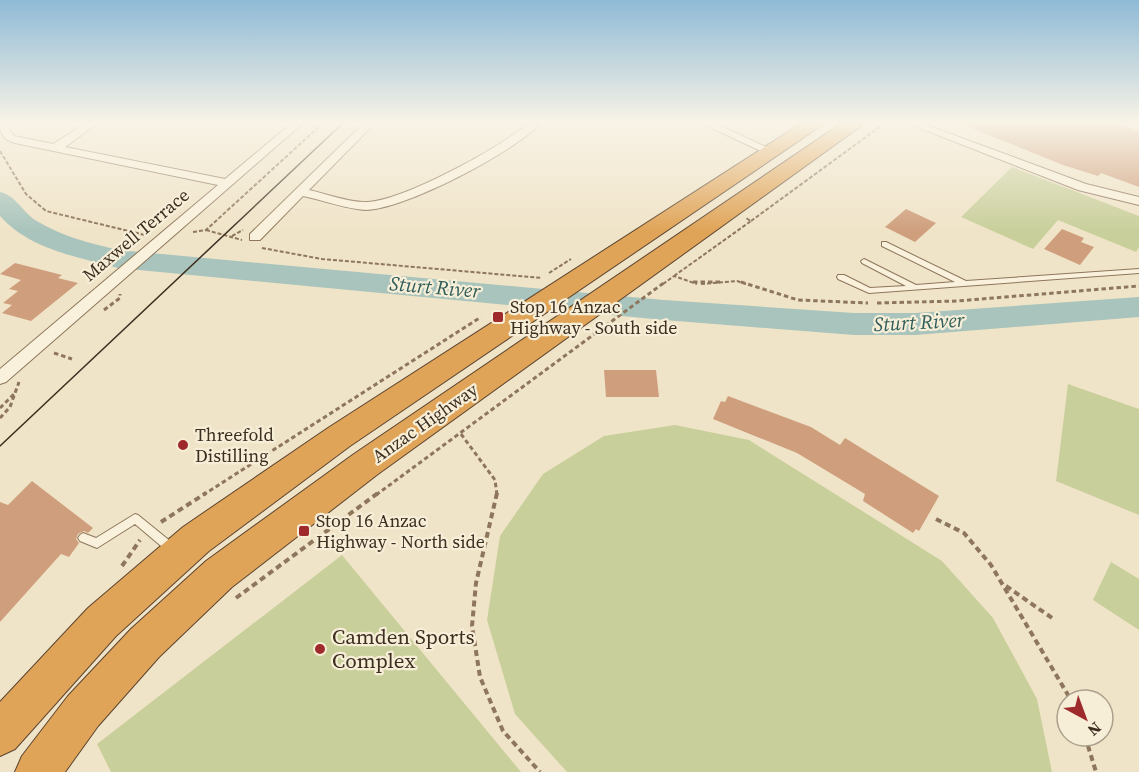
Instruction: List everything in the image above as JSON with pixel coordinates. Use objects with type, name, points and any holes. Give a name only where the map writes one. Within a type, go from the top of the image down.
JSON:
[{"type":"highway","name":"Anzac Highway","points":[[0,734],[102,622],[196,539],[339,437],[760,159]]},
{"type":"highway","points":[[765,159],[789,169]]},
{"type":"highway","name":"Anzac Highway","points":[[38,772],[83,711],[145,643],[219,574],[366,464],[803,159]]},
{"type":"highway","points":[[339,437],[366,464]]},
{"type":"street","points":[[110,159],[229,183]]},
{"type":"street","name":"Maxwell Terrace","points":[[0,378],[121,274],[151,242],[229,183],[257,159]]},
{"type":"street","points":[[251,239],[334,159]]},
{"type":"street","points":[[301,192],[366,206],[400,200],[480,159]]},
{"type":"street","points":[[1008,159],[1082,187],[1139,201]]},
{"type":"lane","points":[[884,244],[965,284]]},
{"type":"lane","points":[[864,261],[916,288]]},
{"type":"lane","points":[[841,277],[869,291],[1139,271]]},
{"type":"lane","points":[[83,538],[97,543],[135,518],[178,554]]},
{"type":"path","points":[[5,159],[26,194],[46,211],[151,242]]},
{"type":"path","points":[[206,230],[284,159]]},
{"type":"path","points":[[674,276],[836,159]]},
{"type":"path","points":[[741,215],[751,221]]},
{"type":"path","points":[[189,233],[206,230],[251,239],[253,246],[322,259],[543,278],[535,285]]},
{"type":"path","points":[[233,600],[655,290]]},
{"type":"path","points":[[47,350],[72,359]]},
{"type":"path","points":[[0,408],[17,390],[10,407],[0,418]]},
{"type":"path","points":[[461,434],[495,480],[497,495],[476,583],[472,626],[480,676],[503,731],[540,772]]},
{"type":"path","points":[[936,519],[964,533],[1004,585],[1064,688]]},
{"type":"path","points":[[1004,585],[1055,620]]},
{"type":"path","points":[[1089,748],[1096,772]]},
{"type":"green space","points":[[1012,167],[1139,216],[1139,247],[1136,252],[1058,220],[1033,249],[961,217]]},
{"type":"green space","points":[[1068,384],[1139,409],[1139,515],[1056,481]]},
{"type":"green space","points":[[675,425],[749,440],[942,561],[993,618],[1037,699],[1052,772],[567,772],[515,714],[487,620],[500,536],[543,474],[604,436]]},
{"type":"green space","name":"Camden Sports Complex","points":[[342,555],[521,772],[111,772],[97,744]]},
{"type":"green space","points":[[1111,562],[1139,579],[1139,630],[1093,600]]},
{"type":"building","points":[[1048,159],[1139,159],[1139,187],[1101,173],[1098,176]]},
{"type":"building","points":[[906,209],[936,223],[915,242],[885,227]]},
{"type":"building","points":[[1062,229],[1084,238],[1081,242],[1094,247],[1080,265],[1044,249]]},
{"type":"building","points":[[15,263],[62,275],[58,278],[78,283],[31,321],[2,313],[12,305],[3,303],[18,291],[9,289],[21,280],[0,274]]},
{"type":"building","points":[[604,370],[656,370],[659,397],[606,397]]},
{"type":"building","points":[[728,396],[811,427],[840,445],[845,438],[939,496],[919,531],[916,529],[913,533],[863,501],[865,494],[797,453],[713,419],[721,401],[725,402]]},
{"type":"building","points":[[32,481],[93,528],[88,533],[84,531],[78,534],[76,539],[79,543],[69,557],[61,554],[0,622],[0,502],[8,505]]},
{"type":"waterway","name":"Sturt River","points":[[0,199],[11,213],[37,233],[69,246],[118,259],[664,310],[854,324],[915,324],[1139,307]]},
{"type":"tram line","points":[[0,446],[305,159]]},
{"type":"place","name":"Stop 16 Anzac Highway - South side","points":[[498,317]]},
{"type":"place","name":"Threefold Distilling","points":[[183,445]]},
{"type":"place","name":"Stop 16 Anzac Highway - North side","points":[[304,531]]},
{"type":"place","name":"Camden Sports Complex","points":[[320,649]]}]
